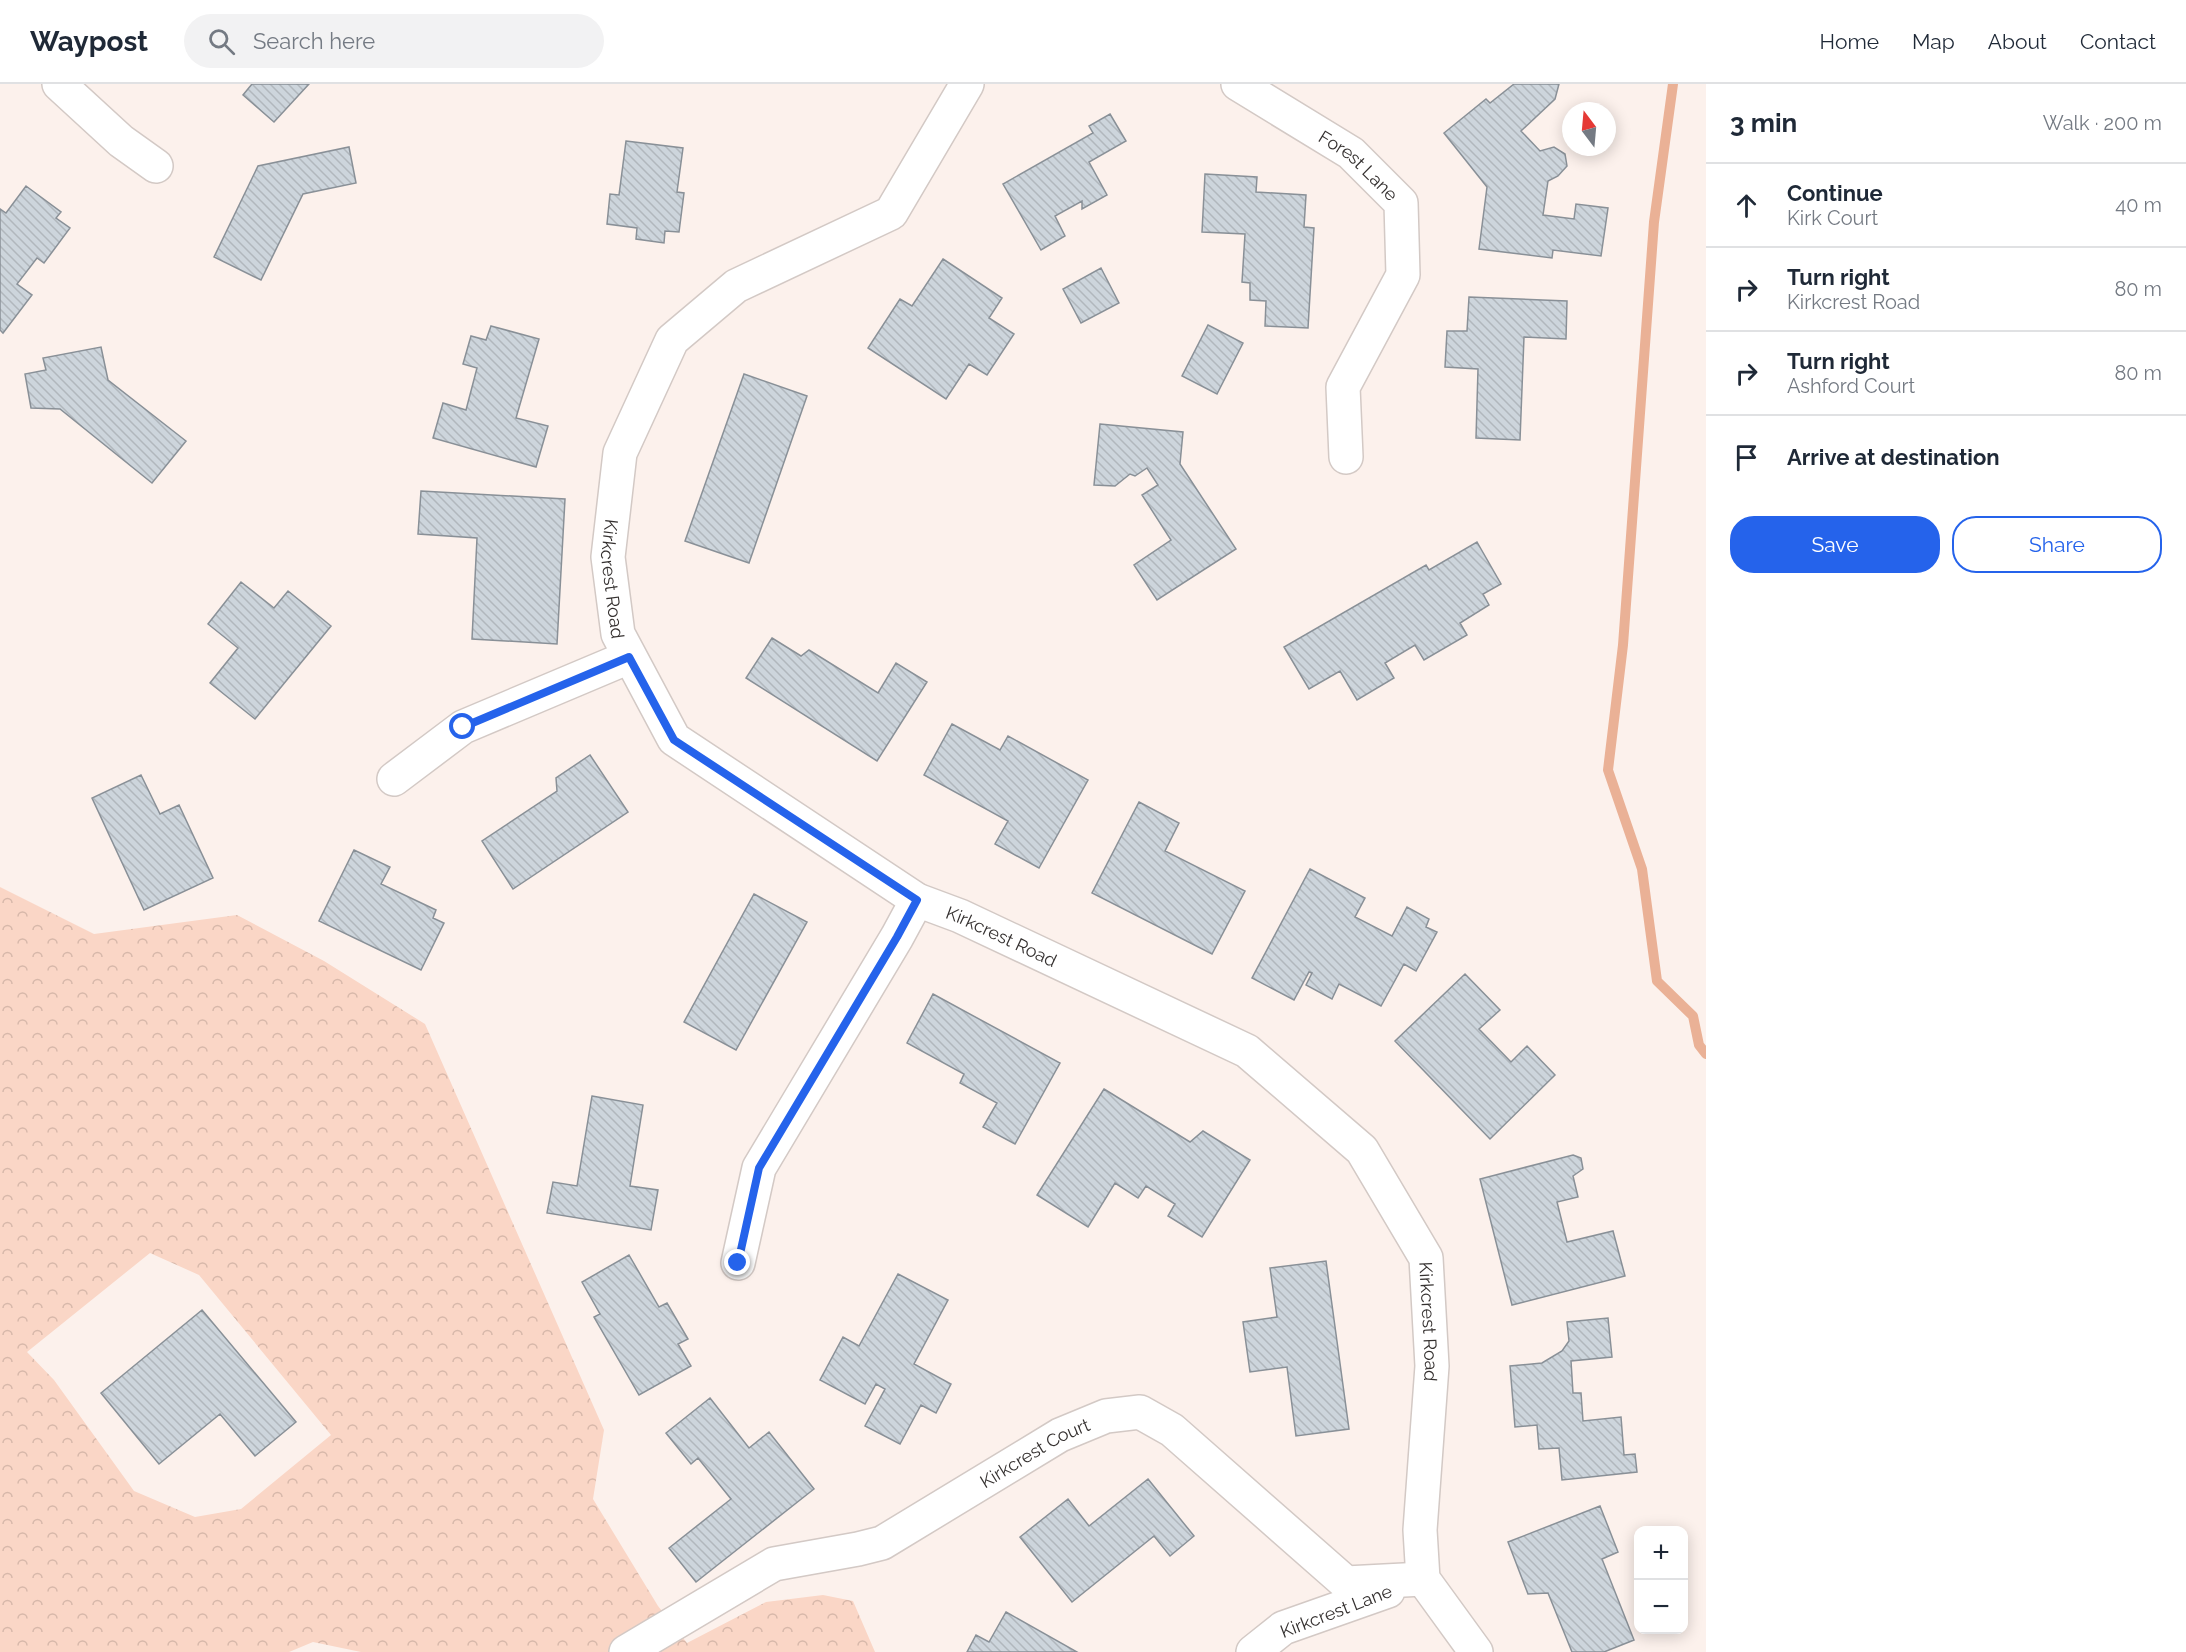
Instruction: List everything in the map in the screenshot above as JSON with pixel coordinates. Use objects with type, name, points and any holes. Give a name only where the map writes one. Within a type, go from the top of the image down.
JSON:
[{"type":"street","points":[[59,84],[121,141],[156,166]]},
{"type":"street","name":"Kirkcrest Road","points":[[967,84],[891,213],[736,286],[672,340],[620,453],[608,557],[618,634],[674,740],[917,900],[960,916],[1247,1051],[1362,1150],[1426,1258],[1432,1366],[1420,1530],[1423,1579]]},
{"type":"street","name":"Forest Lane","points":[[1238,84],[1351,153],[1401,202],[1403,275],[1343,387],[1346,457]]},
{"type":"street","points":[[394,779],[463,727],[629,657]]},
{"type":"street","points":[[738,1263],[759,1168],[917,900]]},
{"type":"street","name":"Kirkcrest Court","points":[[627,1652],[774,1564],[858,1550],[882,1543],[1060,1435],[1106,1416],[1140,1412],[1172,1430],[1346,1583],[1423,1579]]},
{"type":"street","points":[[1423,1579],[1476,1652]]},
{"type":"street","name":"Kirkcrest Lane","points":[[1253,1652],[1283,1628],[1423,1579]]},
{"type":"green space","points":[[0,887],[94,934],[237,915],[324,961],[425,1024],[604,1430],[593,1499],[658,1606],[687,1643],[766,1602],[823,1595],[853,1601],[875,1652],[361,1652],[313,1642],[289,1652],[0,1652]],"holes":[[[150,1253],[199,1275],[331,1435],[241,1509],[195,1517],[134,1491],[54,1380],[27,1352]]]},
{"type":"building","points":[[252,84],[309,84],[274,122],[243,95]]},
{"type":"building","points":[[1514,84],[1559,84],[1555,99],[1521,131],[1540,151],[1554,147],[1562,152],[1562,156],[1565,156],[1567,166],[1558,176],[1548,181],[1543,215],[1574,219],[1576,204],[1608,208],[1601,256],[1553,250],[1552,258],[1479,249],[1487,187],[1444,133],[1486,99],[1490,103]]},
{"type":"building","points":[[1110,114],[1126,141],[1089,162],[1107,195],[1082,209],[1082,201],[1055,216],[1065,236],[1041,250],[1003,184],[1093,133],[1089,126]]},
{"type":"building","points":[[626,141],[683,148],[677,192],[684,193],[679,232],[665,231],[664,243],[636,239],[637,228],[607,224],[610,194],[619,195]]},
{"type":"building","points":[[349,147],[356,183],[303,194],[261,280],[214,257],[258,166]]},
{"type":"building","points":[[1205,174],[1257,177],[1256,192],[1306,195],[1304,227],[1314,228],[1308,328],[1265,326],[1266,301],[1250,300],[1250,283],[1242,282],[1245,234],[1202,232]]},
{"type":"building","points":[[26,186],[61,212],[56,218],[70,228],[44,263],[37,258],[17,284],[32,295],[3,333],[0,330],[0,209],[6,213]]},
{"type":"building","points":[[943,259],[1002,298],[989,318],[1014,334],[987,375],[969,364],[946,399],[868,348],[900,299],[912,306]]},
{"type":"building","points":[[1101,268],[1119,303],[1081,323],[1063,289]]},
{"type":"building","points":[[1469,297],[1567,301],[1566,339],[1524,337],[1520,440],[1476,438],[1478,369],[1445,367],[1447,331],[1467,331]]},
{"type":"building","points":[[1208,325],[1243,343],[1217,394],[1182,376]]},
{"type":"building","points":[[491,326],[539,339],[516,418],[548,426],[536,467],[433,438],[443,403],[466,410],[477,368],[463,364],[471,336],[486,340]]},
{"type":"building","points":[[101,347],[108,380],[186,441],[152,483],[60,409],[31,408],[25,374],[46,370],[43,358]]},
{"type":"building","points":[[744,374],[807,396],[749,563],[685,541]]},
{"type":"building","points":[[1100,424],[1183,432],[1180,464],[1236,549],[1157,600],[1134,565],[1171,540],[1142,495],[1158,485],[1147,468],[1135,476],[1130,474],[1115,486],[1094,485]]},
{"type":"building","points":[[421,491],[565,499],[557,644],[472,639],[477,538],[418,534]]},
{"type":"building","points":[[1477,542],[1501,584],[1483,594],[1489,605],[1460,623],[1467,635],[1424,660],[1415,645],[1385,663],[1394,678],[1357,700],[1340,671],[1309,689],[1284,647],[1426,565],[1429,570]]},
{"type":"building","points":[[241,582],[274,608],[288,591],[331,626],[255,719],[210,683],[238,648],[208,624]]},
{"type":"building","points":[[772,638],[801,656],[809,650],[878,693],[896,663],[927,682],[877,761],[746,678]]},
{"type":"building","points":[[952,724],[1000,750],[1008,736],[1088,780],[1039,868],[995,844],[1008,821],[924,775]]},
{"type":"building","points":[[590,755],[628,812],[513,889],[482,841],[557,791],[556,778]]},
{"type":"building","points":[[141,775],[160,814],[179,805],[213,878],[144,910],[92,798]]},
{"type":"building","points":[[1139,802],[1179,823],[1165,851],[1245,891],[1212,954],[1092,893]]},
{"type":"building","points":[[354,850],[390,867],[381,884],[436,910],[433,918],[444,923],[421,970],[319,921]]},
{"type":"building","points":[[1310,869],[1365,898],[1355,917],[1392,936],[1407,907],[1429,919],[1426,927],[1437,932],[1416,971],[1404,964],[1381,1006],[1339,984],[1332,999],[1306,985],[1312,973],[1309,972],[1294,1000],[1252,978]]},
{"type":"building","points":[[754,894],[807,922],[736,1050],[684,1022]]},
{"type":"building","points":[[1465,974],[1500,1010],[1479,1029],[1511,1062],[1527,1046],[1555,1075],[1490,1139],[1395,1041]]},
{"type":"building","points":[[933,994],[1060,1063],[1015,1144],[983,1127],[997,1103],[960,1083],[964,1074],[907,1043]]},
{"type":"building","points":[[1104,1089],[1190,1142],[1203,1131],[1250,1160],[1202,1237],[1168,1216],[1175,1204],[1146,1186],[1138,1198],[1115,1183],[1088,1227],[1037,1195]]},
{"type":"building","points":[[592,1096],[643,1105],[630,1186],[658,1190],[651,1230],[547,1213],[553,1182],[577,1186]]},
{"type":"building","points":[[1573,1155],[1581,1158],[1583,1169],[1573,1176],[1578,1197],[1557,1202],[1567,1242],[1613,1231],[1625,1276],[1512,1305],[1480,1179]]},
{"type":"building","points":[[629,1255],[659,1307],[667,1303],[688,1339],[678,1344],[691,1366],[639,1395],[594,1317],[600,1314],[582,1282]]},
{"type":"building","points":[[1326,1261],[1349,1429],[1296,1436],[1287,1367],[1250,1372],[1243,1322],[1277,1317],[1270,1268]]},
{"type":"building","points":[[898,1274],[948,1300],[914,1364],[951,1384],[936,1413],[921,1405],[900,1444],[865,1426],[885,1389],[876,1384],[865,1404],[820,1380],[843,1337],[859,1346]]},
{"type":"building","points":[[202,1310],[296,1422],[255,1456],[220,1414],[159,1464],[101,1393]]},
{"type":"building","points":[[1608,1318],[1612,1357],[1571,1361],[1573,1393],[1581,1393],[1583,1421],[1621,1417],[1624,1455],[1635,1454],[1637,1472],[1562,1480],[1559,1448],[1539,1449],[1537,1425],[1515,1427],[1510,1366],[1542,1363],[1562,1351],[1569,1341],[1567,1322]]},
{"type":"building","points":[[710,1398],[749,1448],[769,1432],[814,1489],[696,1582],[669,1548],[731,1499],[698,1458],[691,1464],[666,1433]]},
{"type":"building","points":[[1148,1479],[1194,1536],[1170,1556],[1154,1536],[1072,1602],[1020,1537],[1068,1499],[1089,1526]]},
{"type":"building","points":[[1600,1506],[1618,1552],[1602,1559],[1634,1640],[1604,1652],[1572,1652],[1548,1593],[1528,1594],[1508,1542]]},
{"type":"building","points":[[1006,1612],[1077,1652],[967,1652],[976,1635],[989,1642]]},
{"type":"waterway","points":[[1673,84],[1654,222],[1623,645],[1608,770],[1642,869],[1657,981],[1693,1016],[1699,1045],[1706,1054]]},
{"type":"route","points":[[463,727],[629,657],[674,740],[917,900],[759,1168],[738,1263]]}]
